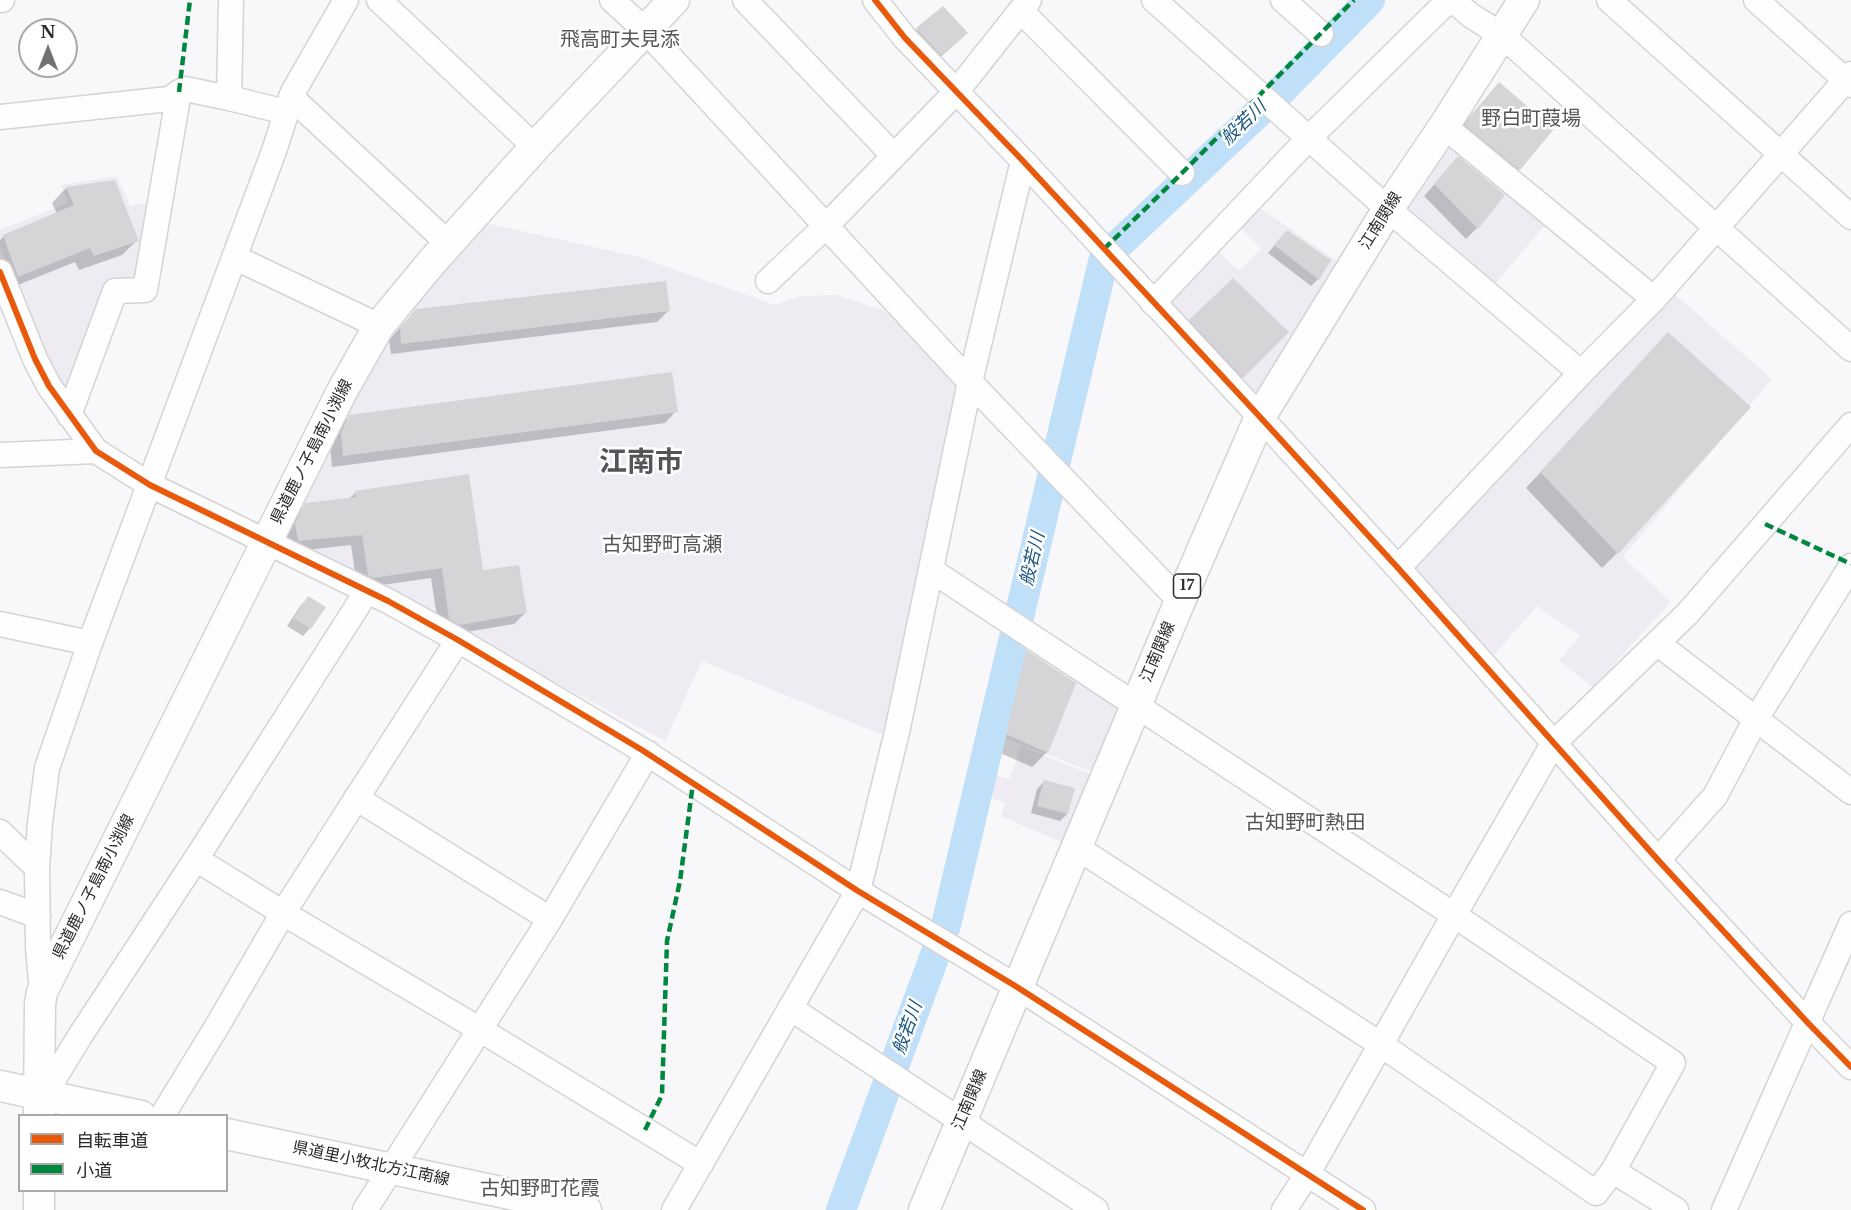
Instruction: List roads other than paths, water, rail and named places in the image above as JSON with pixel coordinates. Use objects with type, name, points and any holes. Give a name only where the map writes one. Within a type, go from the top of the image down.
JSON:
[{"type":"main road","name":"県道鹿ノ子島南小渕線","points":[[40,1102],[42,992],[342,391],[379,326],[535,147],[674,0]]},
{"type":"main road","name":"江南関線","points":[[924,1210],[1136,704],[1260,417],[1388,209],[1524,0]]},
{"type":"main road","points":[[0,1086],[40,1102],[127,1114]]},
{"type":"main road","name":"県道里小牧北方江南線","points":[[228,1134],[586,1210]]},
{"type":"main road","points":[[39,1192],[39,1210]]},
{"type":"street","points":[[230,98],[231,0]]},
{"type":"street","points":[[42,992],[38,947],[37,868],[47,768],[90,643],[274,151],[289,104],[346,0]]},
{"type":"street","points":[[379,0],[535,147]]},
{"type":"street","points":[[612,0],[646,31],[970,382],[1180,601]]},
{"type":"street","points":[[745,0],[894,156]]},
{"type":"street","points":[[875,0],[905,38],[1023,161],[1260,417],[1658,860],[1851,1068]]},
{"type":"street","points":[[1154,0],[1388,209],[1581,373]]},
{"type":"street","points":[[1283,0],[1321,34]]},
{"type":"street","points":[[1153,303],[1308,139],[1449,0]]},
{"type":"street","points":[[1453,0],[1470,15],[1502,35],[1851,349]]},
{"type":"street","points":[[1609,0],[1851,216]]},
{"type":"street","points":[[1398,568],[1581,373],[1654,299],[1780,154],[1849,79],[1756,0]]},
{"type":"street","points":[[768,281],[826,226],[956,92],[1025,5],[1182,173]]},
{"type":"street","points":[[0,117],[169,99],[185,89],[230,98],[289,104],[449,244]]},
{"type":"street","points":[[69,415],[116,291],[145,290],[179,92]]},
{"type":"street","points":[[1444,126],[1654,299]]},
{"type":"street","points":[[674,1210],[858,891],[897,732],[970,382],[1023,161]]},
{"type":"street","points":[[234,257],[379,326]]},
{"type":"street","points":[[0,272],[35,359],[49,386],[96,452],[150,485],[367,591],[458,640],[648,753],[858,891],[1017,987],[1363,1210]]},
{"type":"street","points":[[1284,1210],[1308,1173],[1553,744],[1688,613],[1851,425]]},
{"type":"street","points":[[0,455],[96,452]]},
{"type":"street","points":[[1658,860],[1715,796],[1756,719],[1851,566]]},
{"type":"street","points":[[931,570],[1674,1063],[1613,1171],[1596,1193],[1380,1044],[1076,847]]},
{"type":"street","points":[[40,1102],[80,1036],[196,860],[367,591]]},
{"type":"street","points":[[0,624],[90,643]]},
{"type":"street","points":[[163,1114],[283,913],[458,640]]},
{"type":"street","points":[[1657,643],[1851,792]]},
{"type":"street","points":[[365,1210],[550,919],[648,753]]},
{"type":"street","points":[[356,798],[550,919]]},
{"type":"street","points":[[0,832],[37,868]]},
{"type":"street","points":[[196,860],[700,1164]]},
{"type":"street","points":[[0,902],[38,916]]},
{"type":"street","points":[[1724,1210],[1773,1095],[1808,1023],[1851,924]]},
{"type":"street","points":[[790,1008],[1096,1210]]},
{"type":"street","points":[[1613,1171],[1676,1210]]},
{"type":"waterway","name":"般若川","points":[[841,1210],[946,925],[1104,258],[1277,95],[1370,0]]},
{"type":"district","name":"飛高町夫見添","points":[[620,40]]},
{"type":"district","name":"野白町葭場","points":[[1531,119]]},
{"type":"district","name":"江南市","points":[[641,463]]},
{"type":"district","name":"古知野町高瀬","points":[[662,545]]},
{"type":"district","name":"古知野町熱田","points":[[1305,823]]},
{"type":"district","name":"古知野町花霞","points":[[540,1189]]}]
